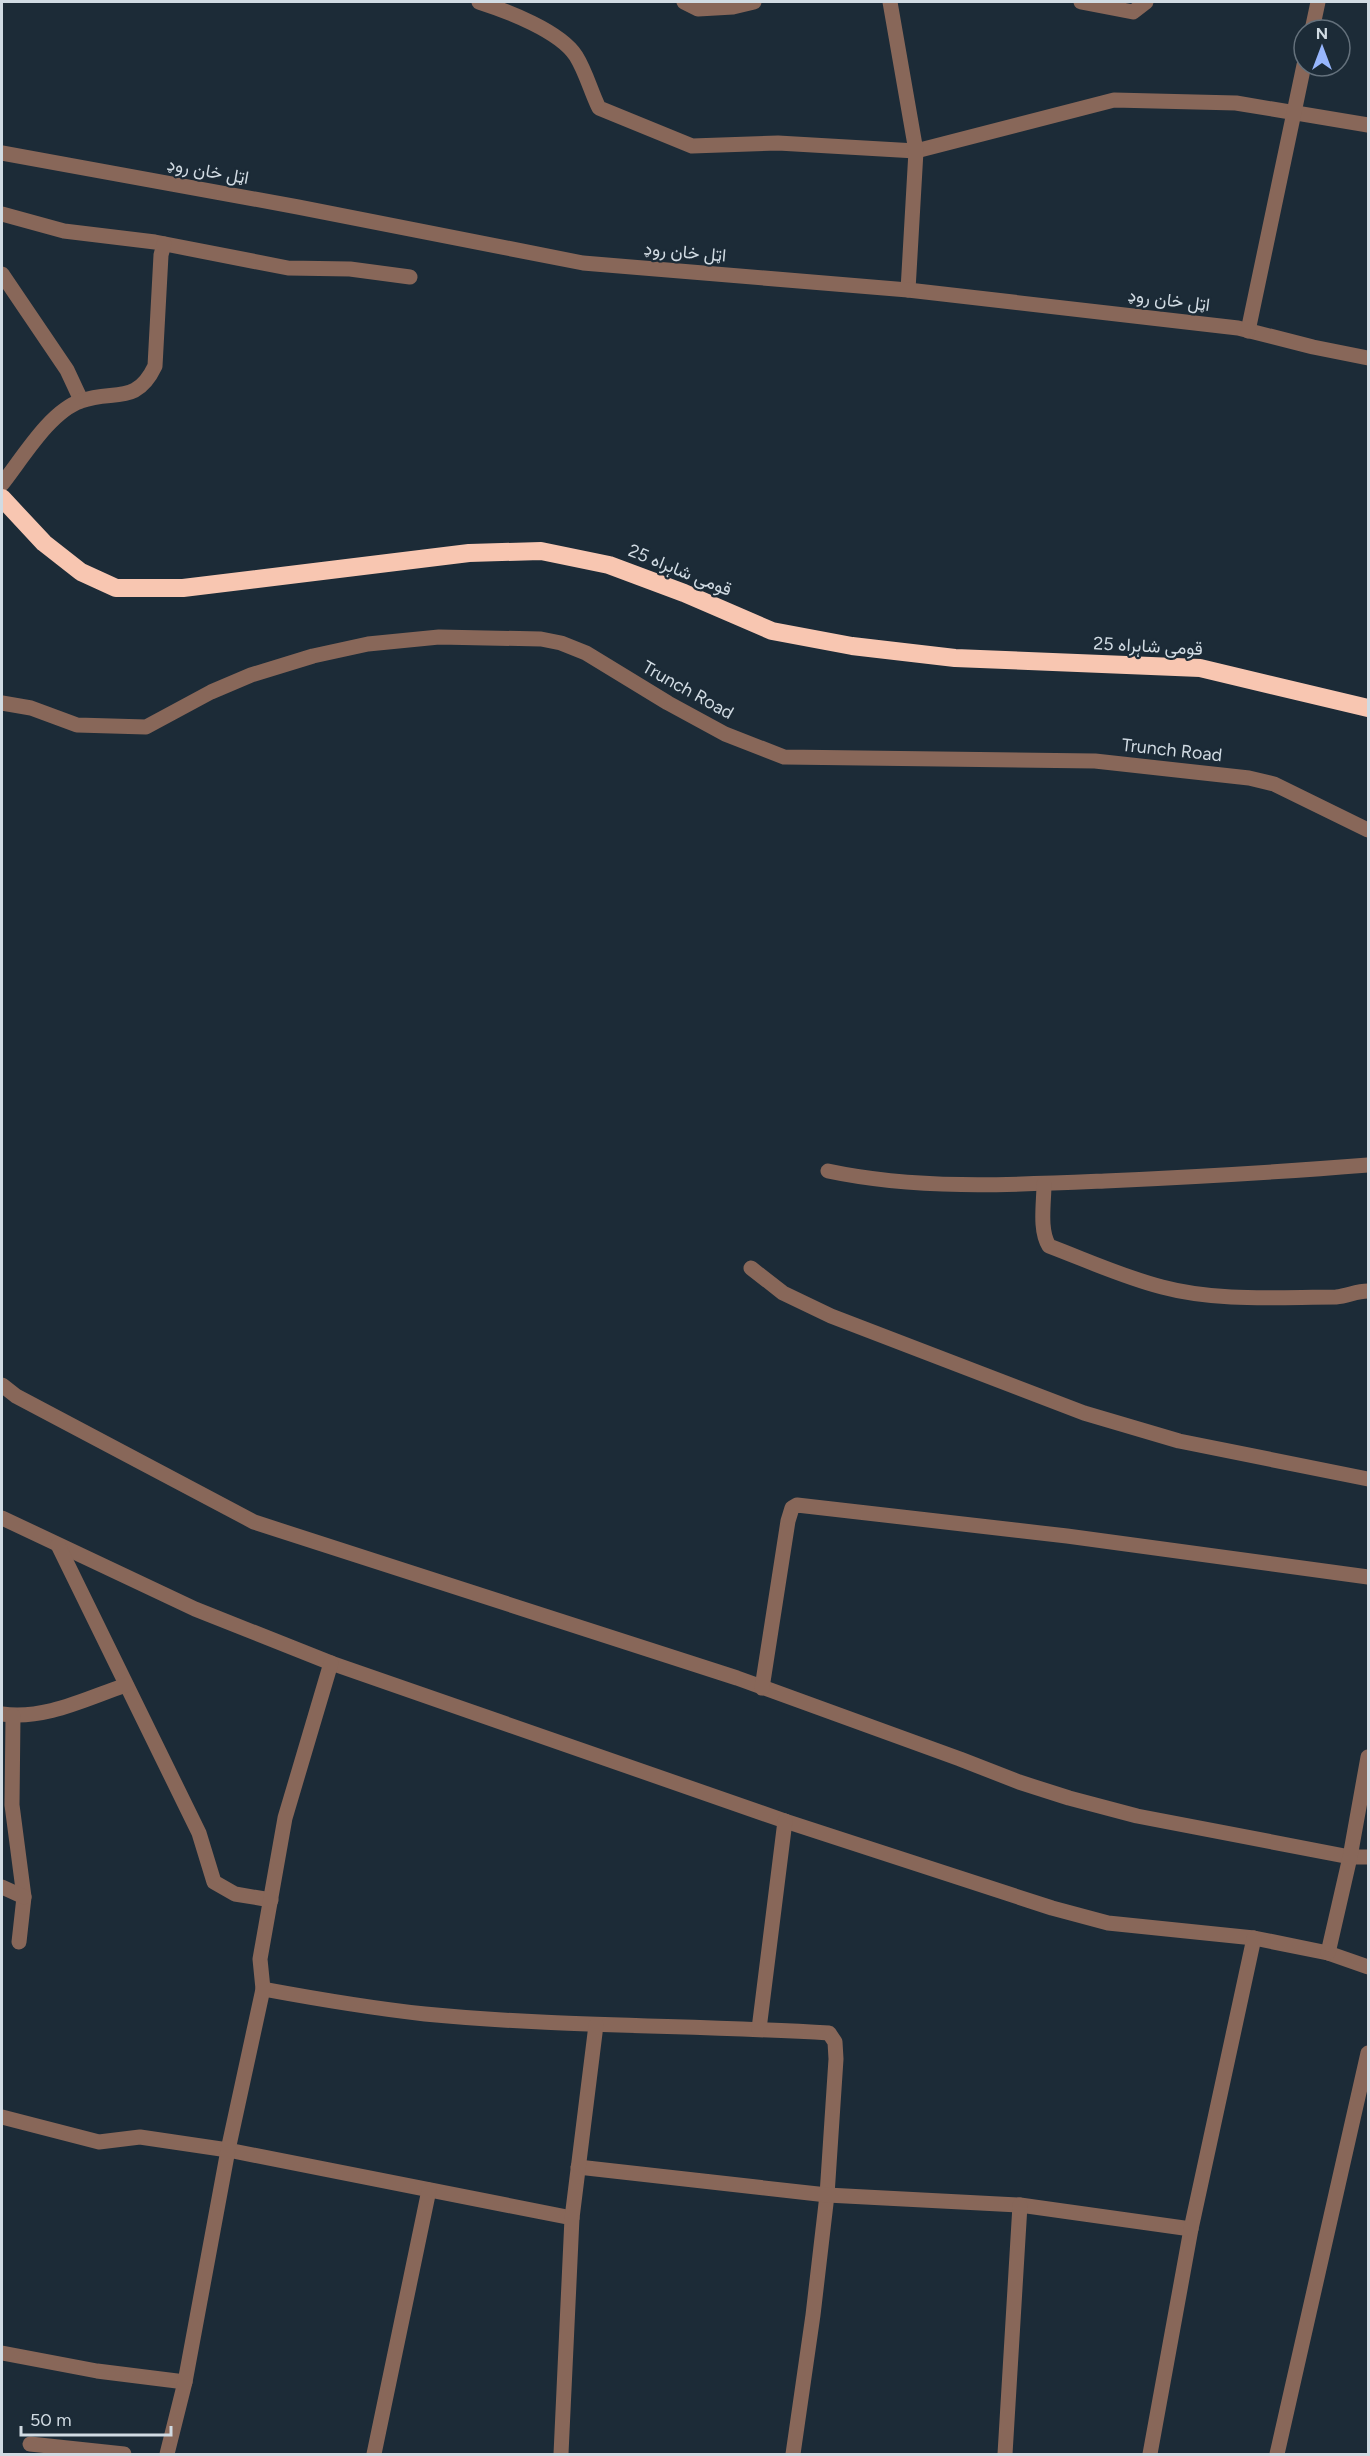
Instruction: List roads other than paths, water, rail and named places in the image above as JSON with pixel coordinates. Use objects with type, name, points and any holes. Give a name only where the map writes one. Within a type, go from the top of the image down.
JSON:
[{"type":"highway","name":"قومی شاہراہ 25","points":[[2,498],[44,543],[81,572],[116,588],[183,588],[468,553],[541,551],[609,565],[684,593],[772,631],[852,646],[955,658],[1200,668],[1368,708]]},
{"type":"street","points":[[479,2],[507,11],[542,28],[565,45],[576,56],[599,108],[692,146],[778,143],[916,151],[1114,100],[1236,103],[1368,125]]},
{"type":"street","points":[[684,2],[698,9],[733,7],[754,2]]},
{"type":"street","points":[[890,2],[916,151],[908,290]]},
{"type":"street","points":[[1081,2],[1133,12],[1146,2]]},
{"type":"street","points":[[1314,18],[1318,2]]},
{"type":"street","points":[[1248,331],[1301,78]]},
{"type":"street","name":"اټل خان روډ","points":[[2,153],[298,207],[583,263],[908,290],[1248,331],[1368,358]]},
{"type":"street","points":[[2,214],[64,231],[165,244],[288,268],[350,269],[410,277]]},
{"type":"street","points":[[2,484],[63,409],[81,400],[118,396],[139,389],[150,377],[155,366],[161,255],[165,244]]},
{"type":"street","points":[[2,274],[67,370],[81,400]]},
{"type":"street","name":"Trunch Road","points":[[2,703],[31,708],[76,725],[146,727],[211,692],[251,675],[313,656],[368,644],[439,637],[541,639],[561,643],[586,653],[668,703],[725,734],[784,757],[1095,761],[1249,778],[1274,784],[1368,831]]},
{"type":"street","points":[[828,1171],[864,1179],[899,1183],[1044,1184],[1247,1174],[1368,1165]]},
{"type":"street","points":[[1044,1184],[1045,1239],[1049,1246],[1139,1280],[1164,1287],[1225,1297],[1336,1297],[1347,1296],[1354,1291],[1368,1291]]},
{"type":"street","points":[[751,1268],[783,1293],[831,1316],[1084,1413],[1179,1441],[1368,1479]]},
{"type":"street","points":[[2,1384],[16,1396],[254,1522],[762,1688],[1019,1782],[1069,1798],[1137,1816],[1350,1857],[1368,1857]]},
{"type":"street","points":[[762,1688],[788,1521],[792,1508],[797,1505],[1066,1536],[1368,1577]]},
{"type":"street","points":[[2,1518],[195,1609],[331,1663],[785,1821],[1052,1908],[1108,1923],[1254,1938],[1328,1953],[1368,1967]]},
{"type":"street","points":[[58,1545],[199,1833],[214,1882],[235,1894],[270,1900]]},
{"type":"street","points":[[167,2454],[185,2382],[228,2150],[263,1989],[260,1959],[285,1818],[331,1663]]},
{"type":"street","points":[[19,1942],[24,1897],[12,1805],[7,1715],[48,1713],[126,1685]]},
{"type":"street","points":[[1328,1953],[1350,1857],[1368,1757]]},
{"type":"street","points":[[759,2029],[785,1821]]},
{"type":"street","points":[[2,1887],[24,1897]]},
{"type":"street","points":[[1150,2454],[1191,2229],[1254,1938]]},
{"type":"street","points":[[263,1989],[361,2006],[427,2014],[596,2025],[829,2033],[835,2042],[836,2059],[826,2195],[813,2315],[793,2454]]},
{"type":"street","points":[[561,2454],[572,2218],[596,2025]]},
{"type":"street","points":[[1277,2454],[1368,2053]]},
{"type":"street","points":[[2,2117],[99,2142],[140,2137],[228,2150],[572,2218]]},
{"type":"street","points":[[578,2167],[826,2195],[1020,2205],[1191,2229]]},
{"type":"street","points":[[374,2454],[429,2190]]},
{"type":"street","points":[[1005,2454],[1020,2205]]},
{"type":"street","points":[[2,2353],[97,2371],[185,2382]]},
{"type":"street","points":[[30,2444],[123,2454]]}]
